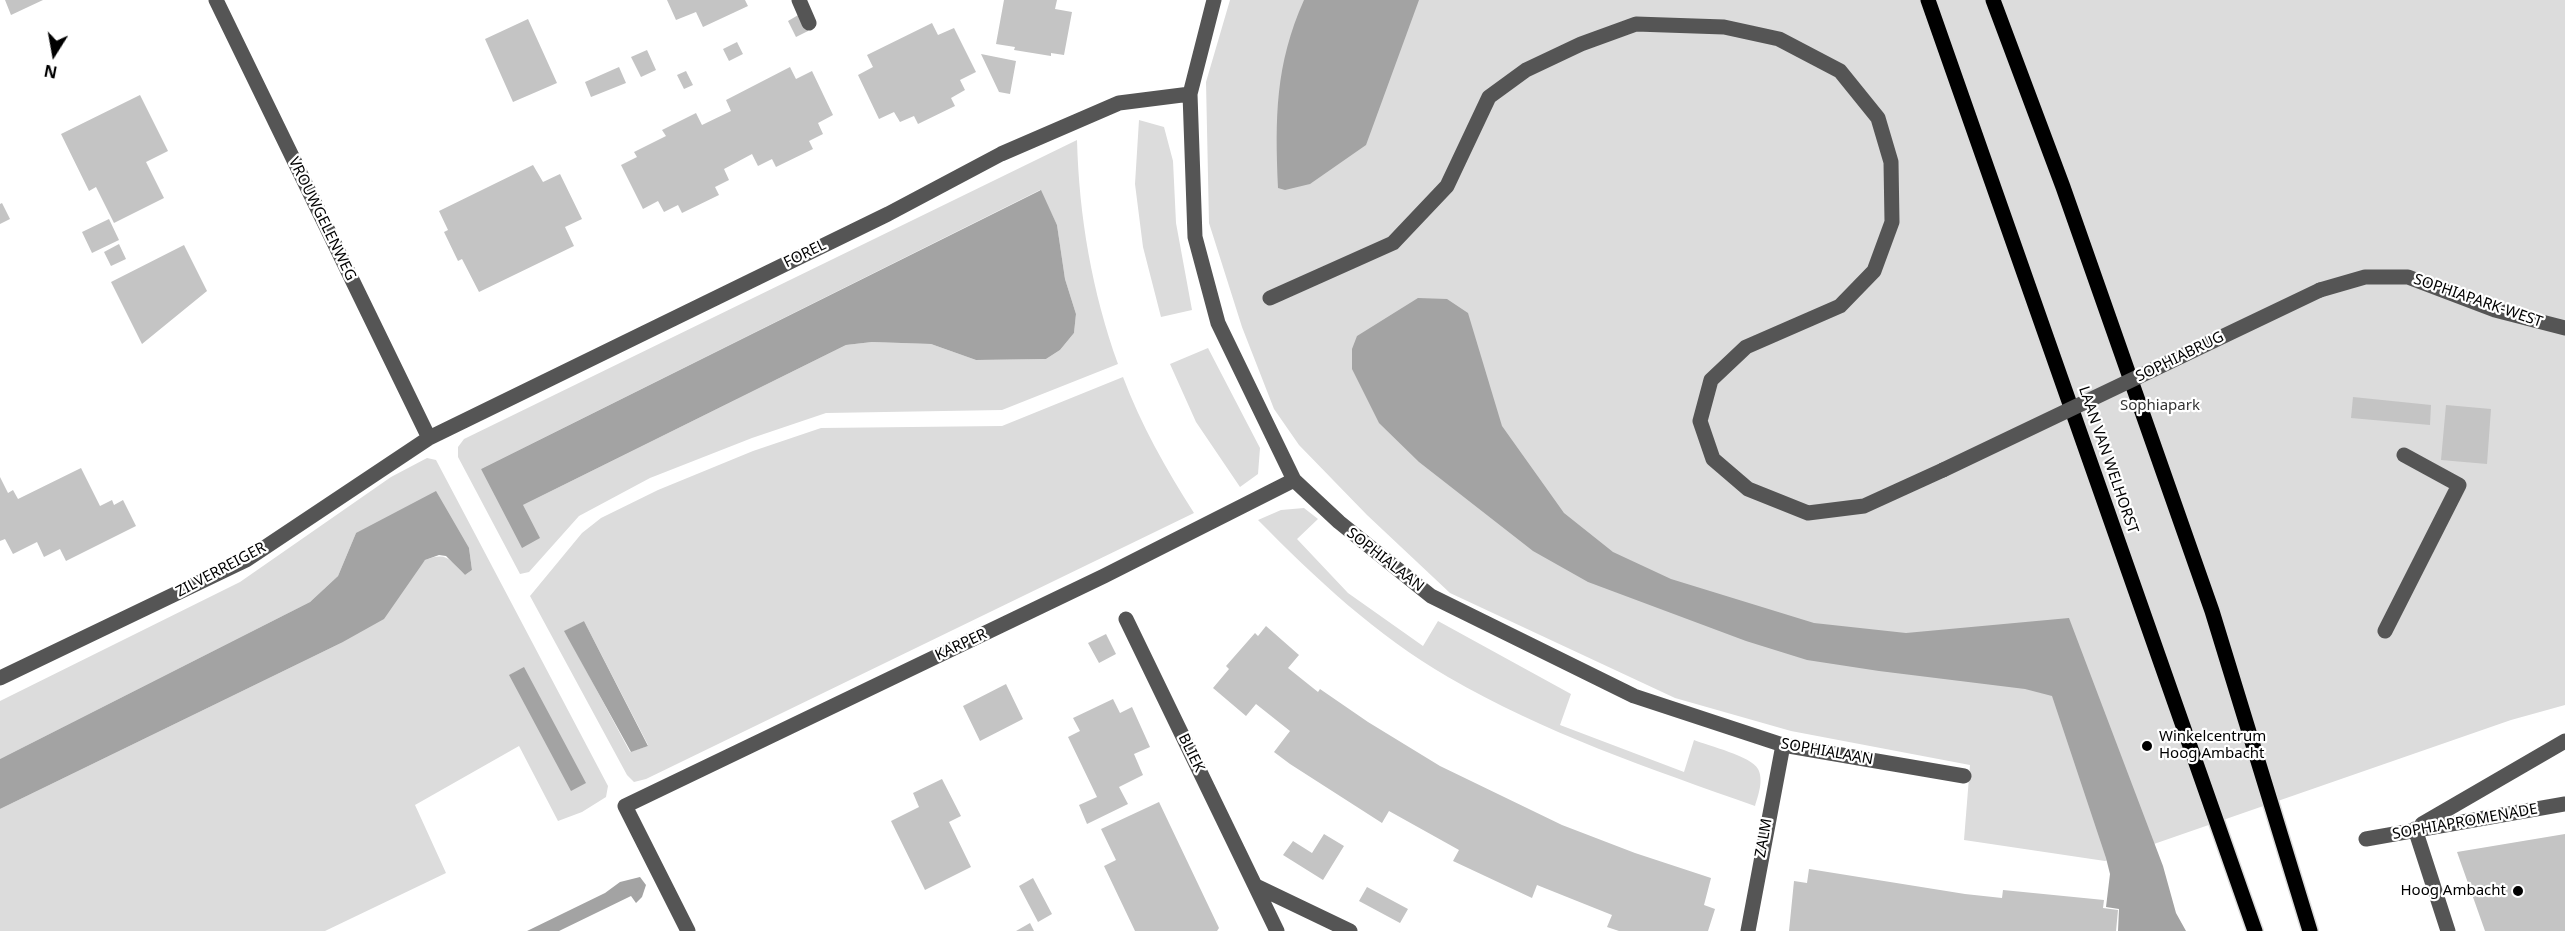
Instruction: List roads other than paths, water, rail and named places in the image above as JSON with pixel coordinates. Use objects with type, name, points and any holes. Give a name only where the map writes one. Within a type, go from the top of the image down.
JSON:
[{"type":"main road","name":"LAAN VAN WELHORST","points":[[1928,0],[2255,931]]},
{"type":"main road","points":[[1993,0],[2062,187],[2223,642],[2310,931]]},
{"type":"street","name":"VROUWGELENWEG","points":[[216,0],[429,438]]},
{"type":"street","points":[[799,0],[809,23]]},
{"type":"street","name":"SOPHIALAAN","points":[[1214,0],[1190,94],[1195,237],[1218,323],[1294,480],[1339,522],[1431,596],[1634,696],[1783,745],[1964,776]]},
{"type":"street","name":"SOPHIABRUG","points":[[1270,298],[1393,243],[1447,186],[1489,97],[1526,70],[1581,45],[1636,24],[1724,27],[1779,39],[1840,71],[1878,118],[1891,162],[1892,222],[1874,271],[1840,306],[1746,347],[1711,380],[1700,422],[1713,459],[1748,489],[1808,513],[1864,506],[2320,290]]},
{"type":"street","name":"FOREL","points":[[429,438],[888,214],[1001,154],[1119,104],[1190,94]]},
{"type":"street","name":"SOPHIAPARK-WEST","points":[[2320,290],[2364,277],[2408,277],[2495,310],[2565,328]]},
{"type":"street","name":"ZILVERREIGER","points":[[0,678],[246,560],[429,438]]},
{"type":"street","points":[[2385,632],[2459,485],[2404,455]]},
{"type":"street","name":"KARPER","points":[[688,931],[625,806],[1104,576],[1294,480]]},
{"type":"street","name":"BLIEK","points":[[1126,620],[1277,931]]},
{"type":"street","points":[[2448,931],[2415,829],[2565,741]]},
{"type":"street","name":"ZALM","points":[[1748,931],[1783,745]]},
{"type":"street","name":"SOPHIAPROMENADE","points":[[2366,839],[2565,804]]},
{"type":"street","points":[[1256,886],[1350,931]]},
{"type":"place","name":"Winkelcentrum Hoog Ambacht","points":[[2147,746]]},
{"type":"place","name":"Hoog Ambacht","points":[[2518,891]]},
{"type":"park label","name":"Sophiapark","points":[[2160,406]]}]
